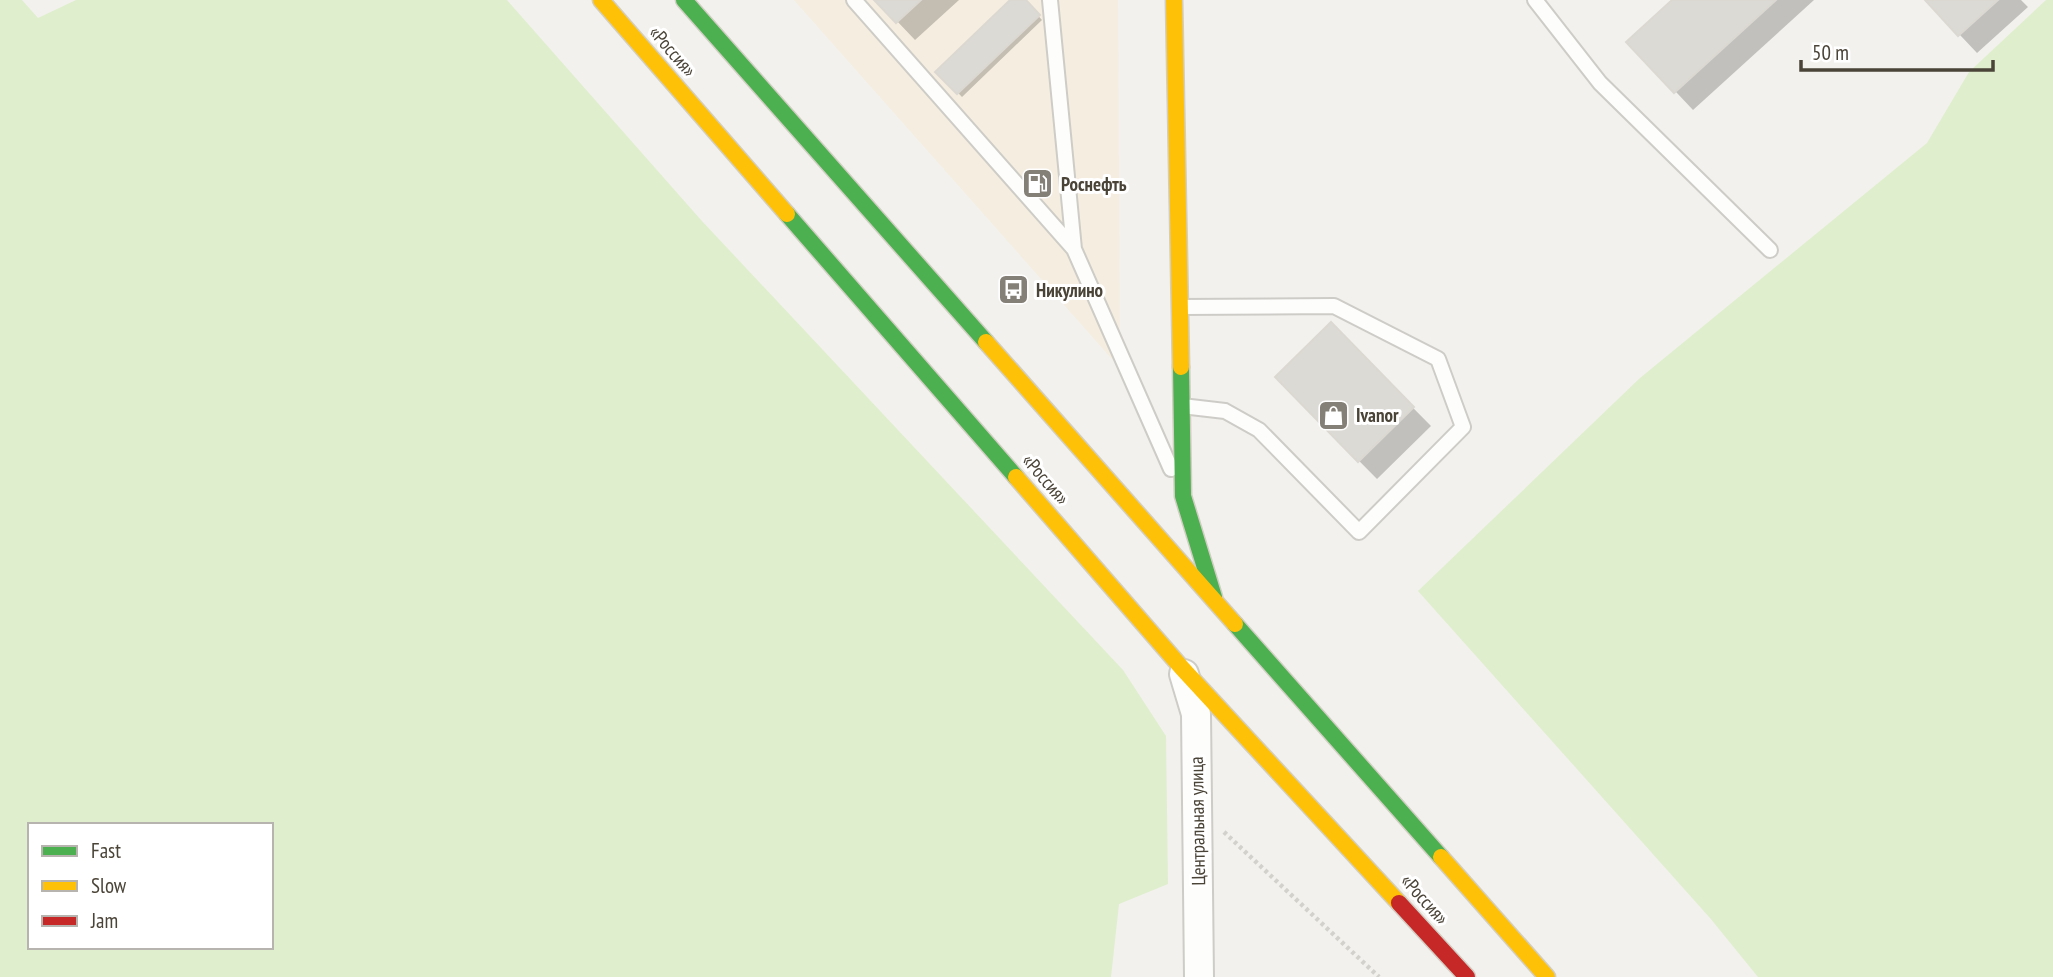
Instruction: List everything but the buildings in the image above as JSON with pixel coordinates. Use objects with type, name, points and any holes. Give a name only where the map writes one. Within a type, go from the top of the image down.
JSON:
[{"type":"main road","name":"«Россия»","points":[[601,0],[1181,667],[1467,977]]},
{"type":"main road","name":"«Россия»","points":[[684,0],[1214,597],[1420,837],[1547,977]]},
{"type":"main road","points":[[1174,0],[1183,496],[1214,597]]},
{"type":"street","name":"Центральная улица","points":[[1181,667],[1196,714],[1199,977]]},
{"type":"lane","points":[[854,0],[1074,249],[1183,496]]},
{"type":"lane","points":[[1050,0],[1074,249]]},
{"type":"lane","points":[[1535,0],[1600,83],[1770,250]]},
{"type":"lane","points":[[1179,307],[1334,306],[1438,359],[1463,428],[1359,532],[1259,430],[1225,411],[1181,406]]},
{"type":"path","points":[[1197,806],[1379,977]]},
{"type":"shaded area","name":"Роснефть","points":[[794,0],[1118,0],[1120,368]]},
{"type":"green space","points":[[0,0],[22,0],[38,18],[76,0],[507,0],[701,220],[1123,670],[1166,736],[1168,884],[1119,904],[1111,977],[0,977]]},
{"type":"green space","points":[[2046,0],[2053,0],[2053,977],[1758,977],[1710,918],[1418,591],[1640,378],[1927,143],[1969,72]]},
{"type":"traffic: fast","points":[[684,0],[986,342]]},
{"type":"traffic: fast","points":[[787,214],[1016,477]]},
{"type":"traffic: fast","points":[[1181,367],[1183,496],[1214,597]]},
{"type":"traffic: fast","points":[[1235,624],[1441,857]]},
{"type":"traffic: slow","points":[[601,0],[787,214]]},
{"type":"traffic: slow","points":[[1174,0],[1181,367]]},
{"type":"traffic: slow","points":[[986,342],[1235,624]]},
{"type":"traffic: slow","points":[[1016,477],[1181,667],[1399,903]]},
{"type":"traffic: slow","points":[[1441,857],[1547,977]]},
{"type":"traffic: jam","points":[[1399,903],[1467,977]]},
{"type":"place","name":"Роснефть","points":[[1038,184]]},
{"type":"place","name":"Никулино","points":[[1013,290]]},
{"type":"place","name":"Ivanor","points":[[1333,415]]}]
